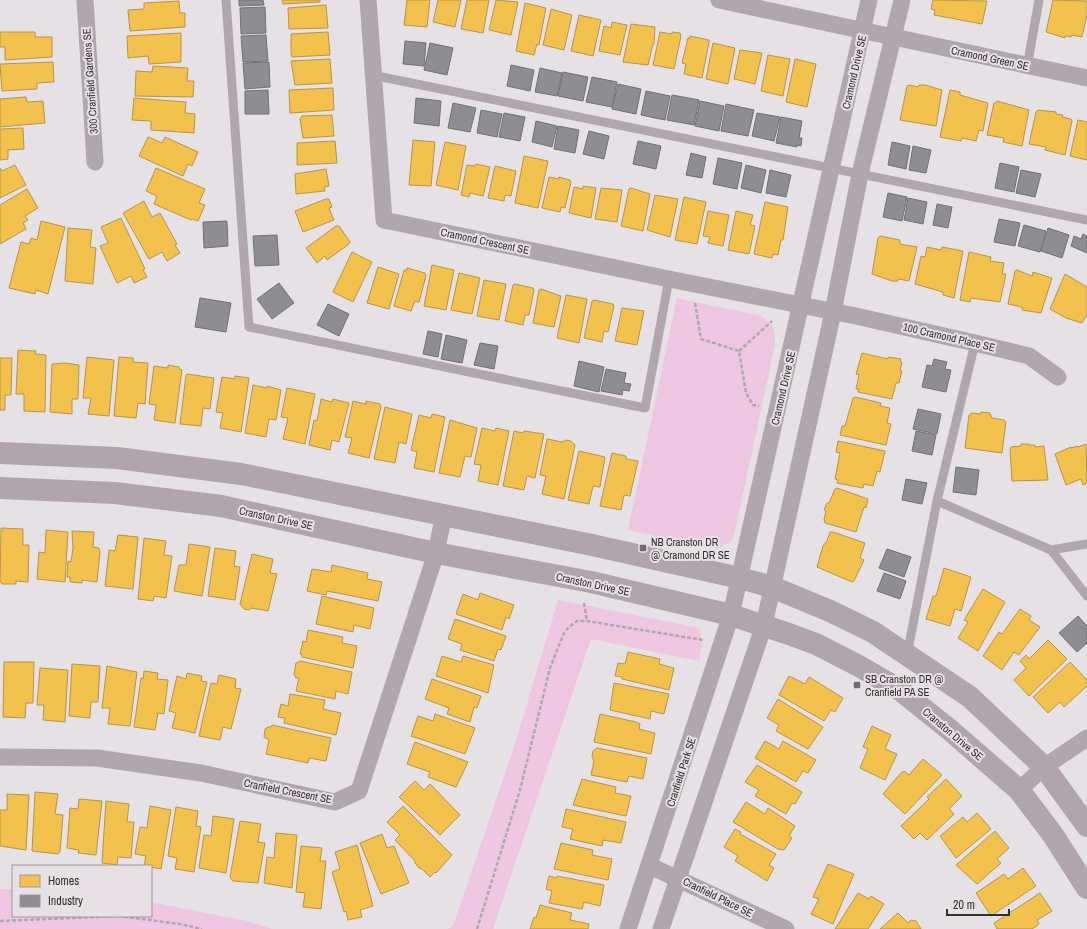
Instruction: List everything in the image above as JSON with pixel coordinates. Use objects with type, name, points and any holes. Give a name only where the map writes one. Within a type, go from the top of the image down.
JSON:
[{"type":"street","name":"300 Cranfield Gardens SE","points":[[85,0],[95,162]]},
{"type":"street","name":"Cramond Crescent SE","points":[[368,0],[372,75],[384,220],[802,305]]},
{"type":"street","points":[[728,1],[862,30],[869,0]]},
{"type":"street","points":[[661,929],[764,625],[834,312],[860,174],[902,0]]},
{"type":"street","name":"Cramond Drive SE","points":[[731,615],[802,305],[862,30],[894,37]]},
{"type":"street","name":"Cramond Green SE","points":[[894,37],[1027,67],[1087,78]]},
{"type":"street","name":"100 Cramond Place SE","points":[[802,305],[1029,356],[1058,377]]},
{"type":"street","points":[[0,453],[117,458],[241,474],[592,545],[740,578],[772,587],[874,632],[970,697],[1044,767],[1087,826]]},
{"type":"street","name":"Cranston Drive SE","points":[[0,488],[115,493],[221,506],[436,553],[592,582],[731,615],[816,644],[859,666],[900,690],[950,730],[1019,790],[1053,835],[1087,888]]},
{"type":"street","name":"Cranfield Crescent SE","points":[[0,757],[97,758],[201,773],[335,802],[359,791],[436,553],[444,514]]},
{"type":"street","name":"Cranfield Park SE","points":[[628,929],[650,866],[731,615]]},
{"type":"street","points":[[1019,790],[1044,767],[1087,738]]},
{"type":"street","name":"Cranfield Place SE","points":[[650,866],[678,877],[786,929]]},
{"type":"lane","points":[[226,0],[249,326],[645,408],[669,279]]},
{"type":"lane","points":[[1027,67],[1039,0]]},
{"type":"lane","points":[[372,75],[1087,220]]},
{"type":"lane","points":[[908,655],[937,501],[975,343]]},
{"type":"lane","points":[[937,501],[1051,550],[1087,596]]},
{"type":"lane","points":[[1051,550],[1087,544]]},
{"type":"path","points":[[695,298],[702,339],[739,351]]},
{"type":"path","points":[[739,351],[772,321]]},
{"type":"path","points":[[739,351],[746,393],[752,405],[778,410]]},
{"type":"path","points":[[584,604],[587,621]]},
{"type":"path","points":[[477,929],[518,797],[550,668],[566,630],[577,621],[587,621],[703,640]]},
{"type":"path","points":[[0,921],[94,917]]},
{"type":"path","points":[[126,917],[180,924],[202,929]]},
{"type":"shaded area","points":[[677,298],[761,316],[772,325],[775,335],[775,345],[733,539],[718,549],[628,530]]},
{"type":"shaded area","points":[[558,600],[700,628],[702,646],[699,661],[591,639],[493,929],[447,929],[453,926],[514,747]]},
{"type":"shaded area","points":[[0,889],[12,889],[12,917],[152,917],[152,902],[247,921],[272,929],[0,929]]},
{"type":"building: Homes","points":[[282,0],[320,0],[320,2],[283,4]]},
{"type":"building: Homes","points":[[407,0],[430,0],[427,27],[404,25]]},
{"type":"building: Homes","points":[[438,0],[461,0],[455,27],[433,22]]},
{"type":"building: Homes","points":[[467,0],[489,0],[483,33],[461,29]]},
{"type":"building: Homes","points":[[496,0],[518,2],[511,35],[489,30]]},
{"type":"building: Homes","points":[[933,0],[987,1],[982,24],[934,15],[935,10],[931,9]]},
{"type":"building: Homes","points":[[1053,0],[1087,1],[1087,15],[1082,37],[1072,35],[1071,37],[1065,36],[1065,38],[1046,32]]},
{"type":"building: Homes","points":[[179,1],[180,13],[185,13],[185,27],[130,31],[128,10],[144,9],[144,3]]},
{"type":"building: Homes","points":[[525,3],[546,8],[539,45],[537,44],[534,55],[516,51]]},
{"type":"building: Homes","points":[[326,5],[328,28],[289,29],[288,8]]},
{"type":"building: Homes","points":[[551,9],[572,15],[564,50],[543,45]]},
{"type":"building: Homes","points":[[579,15],[601,20],[593,56],[571,51]]},
{"type":"building: Homes","points":[[612,22],[627,25],[620,55],[599,51],[604,26],[611,28]]},
{"type":"building: Homes","points":[[631,24],[655,27],[654,44],[648,65],[623,62]]},
{"type":"building: Homes","points":[[0,32],[35,32],[35,37],[52,37],[52,57],[5,60],[5,47],[0,47]]},
{"type":"building: Homes","points":[[328,32],[330,55],[292,57],[291,34]]},
{"type":"building: Homes","points":[[660,32],[672,34],[672,32],[680,33],[681,36],[674,69],[653,65]]},
{"type":"building: Homes","points":[[181,33],[181,62],[149,64],[148,56],[128,58],[127,36]]},
{"type":"building: Homes","points":[[690,36],[709,40],[702,78],[684,74],[686,64],[682,63],[688,38],[690,38]]},
{"type":"building: Homes","points":[[713,43],[735,48],[728,84],[706,79]]},
{"type":"building: Homes","points":[[740,50],[762,53],[755,84],[734,79]]},
{"type":"building: Homes","points":[[768,55],[790,59],[783,96],[761,91]]},
{"type":"building: Homes","points":[[330,59],[332,83],[295,85],[291,61]]},
{"type":"building: Homes","points":[[795,59],[816,64],[807,107],[786,102]]},
{"type":"building: Homes","points":[[53,62],[54,82],[37,83],[37,89],[2,91],[0,64]]},
{"type":"building: Homes","points":[[153,66],[188,68],[187,81],[194,81],[193,97],[135,96],[136,71],[152,72]]},
{"type":"building: Homes","points":[[919,85],[925,85],[942,90],[936,126],[900,120],[907,86],[918,87]]},
{"type":"building: Homes","points":[[333,88],[334,110],[290,113],[289,90]]},
{"type":"building: Homes","points":[[950,90],[960,92],[960,95],[988,103],[983,131],[979,130],[976,141],[962,138],[961,141],[940,137]]},
{"type":"building: Homes","points":[[26,97],[27,102],[43,101],[45,123],[0,127],[0,99]]},
{"type":"building: Homes","points":[[134,98],[186,102],[185,113],[195,114],[194,133],[151,130],[151,121],[132,120]]},
{"type":"building: Homes","points":[[997,101],[1029,110],[1022,146],[1003,142],[1004,138],[987,135],[994,103]]},
{"type":"building: Homes","points":[[1038,110],[1056,112],[1056,114],[1063,115],[1062,117],[1071,119],[1072,121],[1065,155],[1045,150],[1046,147],[1029,144],[1036,112]]},
{"type":"building: Homes","points":[[332,115],[334,136],[303,138],[300,119],[302,116]]},
{"type":"building: Homes","points":[[1078,120],[1087,122],[1087,160],[1070,156]]},
{"type":"building: Homes","points":[[23,128],[24,149],[8,150],[8,159],[0,160],[0,129]]},
{"type":"building: Homes","points":[[148,137],[162,143],[165,137],[198,152],[192,166],[188,164],[183,176],[139,156]]},
{"type":"building: Homes","points":[[413,140],[435,142],[431,186],[409,185]]},
{"type":"building: Homes","points":[[335,141],[337,163],[297,165],[297,143]]},
{"type":"building: Homes","points":[[445,142],[466,146],[458,190],[436,185]]},
{"type":"building: Homes","points":[[524,156],[548,161],[538,208],[515,203]]},
{"type":"building: Homes","points":[[476,164],[490,167],[483,196],[470,193],[469,197],[461,195],[467,165],[475,166]]},
{"type":"building: Homes","points":[[15,165],[26,185],[0,198],[0,168],[2,171]]},
{"type":"building: Homes","points":[[495,166],[516,171],[511,196],[505,195],[504,201],[488,198]]},
{"type":"building: Homes","points":[[156,168],[205,189],[199,203],[205,205],[198,221],[191,220],[154,204],[157,196],[146,191]]},
{"type":"building: Homes","points":[[326,169],[329,186],[324,187],[325,191],[296,194],[295,174]]},
{"type":"building: Homes","points":[[549,177],[559,179],[559,177],[570,180],[571,182],[565,208],[561,207],[560,212],[542,208]]},
{"type":"building: Homes","points":[[583,186],[596,188],[591,218],[569,213],[574,187],[583,189]]},
{"type":"building: Homes","points":[[601,188],[622,190],[617,222],[595,219]]},
{"type":"building: Homes","points":[[631,188],[650,194],[643,231],[621,226],[629,189]]},
{"type":"building: Homes","points":[[27,189],[38,208],[25,216],[28,220],[23,223],[26,229],[0,244],[0,205]]},
{"type":"building: Homes","points":[[655,195],[678,199],[670,237],[647,230]]},
{"type":"building: Homes","points":[[684,197],[706,202],[697,244],[675,240]]},
{"type":"building: Homes","points":[[329,199],[332,207],[329,208],[334,220],[303,232],[295,211]]},
{"type":"building: Homes","points":[[144,201],[152,217],[160,213],[177,244],[175,245],[180,253],[167,261],[162,252],[149,259],[123,213]]},
{"type":"building: Homes","points":[[765,202],[788,207],[783,240],[781,240],[778,255],[773,254],[772,258],[754,254]]},
{"type":"building: Homes","points":[[708,211],[729,215],[723,246],[708,243],[710,237],[703,236]]},
{"type":"building: Homes","points":[[736,211],[753,215],[750,225],[755,226],[749,254],[728,250]]},
{"type":"building: Homes","points":[[121,218],[145,269],[143,270],[147,277],[134,283],[131,276],[117,283],[100,246],[108,243],[101,227]]},
{"type":"building: Homes","points":[[41,221],[65,227],[48,294],[36,290],[35,294],[9,288],[21,242],[29,244],[31,238],[37,240]]},
{"type":"building: Homes","points":[[336,226],[339,226],[350,242],[349,244],[327,260],[325,256],[317,263],[306,248]]},
{"type":"building: Homes","points":[[68,228],[92,230],[90,247],[96,248],[93,284],[65,281]]},
{"type":"building: Homes","points":[[880,236],[900,240],[900,244],[917,247],[909,281],[898,279],[898,281],[892,281],[872,274],[878,238]]},
{"type":"building: Homes","points":[[927,247],[941,250],[942,247],[963,251],[954,298],[943,295],[943,292],[915,284],[921,256],[925,257]]},
{"type":"building: Homes","points":[[352,252],[372,262],[353,302],[333,292]]},
{"type":"building: Homes","points":[[969,252],[991,257],[990,261],[1004,263],[1002,274],[1006,274],[1000,302],[971,298],[970,302],[960,300]]},
{"type":"building: Homes","points":[[432,265],[454,270],[446,310],[424,306]]},
{"type":"building: Homes","points":[[378,267],[399,274],[389,309],[367,303]]},
{"type":"building: Homes","points":[[407,268],[425,273],[426,276],[419,302],[415,301],[411,311],[394,306],[404,270],[406,271]]},
{"type":"building: Homes","points":[[1017,270],[1032,276],[1033,272],[1052,278],[1041,313],[1022,310],[1023,308],[1008,304],[1015,271]]},
{"type":"building: Homes","points":[[459,273],[480,278],[472,314],[451,310]]},
{"type":"building: Homes","points":[[1065,274],[1087,287],[1087,314],[1082,323],[1066,318],[1050,309]]},
{"type":"building: Homes","points":[[484,280],[506,284],[499,320],[477,316]]},
{"type":"building: Homes","points":[[515,284],[533,288],[534,290],[529,315],[525,315],[523,325],[505,321],[513,285]]},
{"type":"building: Homes","points":[[541,289],[561,296],[554,327],[533,323],[539,290]]},
{"type":"building: Homes","points":[[566,295],[587,299],[579,343],[557,338]]},
{"type":"building: Homes","points":[[594,300],[613,304],[614,306],[608,332],[604,331],[602,342],[584,338],[592,301]]},
{"type":"building: Homes","points":[[622,308],[644,311],[637,345],[615,341]]},
{"type":"building: Homes","points":[[18,350],[36,351],[35,354],[46,355],[45,412],[24,411],[24,394],[16,394]]},
{"type":"building: Homes","points":[[862,353],[888,359],[888,357],[901,359],[900,361],[902,362],[900,371],[902,371],[899,383],[896,383],[892,399],[858,392],[859,389],[856,389],[859,375],[856,374]]},
{"type":"building: Homes","points":[[87,357],[114,360],[109,416],[88,414],[91,398],[83,398]]},
{"type":"building: Homes","points":[[119,357],[133,358],[133,362],[148,363],[145,404],[138,403],[136,418],[114,416]]},
{"type":"building: Homes","points":[[0,358],[12,358],[11,395],[5,395],[5,410],[0,410]]},
{"type":"building: Homes","points":[[65,363],[79,365],[78,399],[72,399],[72,414],[50,412],[52,364]]},
{"type":"building: Homes","points":[[168,365],[179,367],[179,369],[182,370],[175,423],[154,420],[156,405],[149,404],[154,366],[168,368]]},
{"type":"building: Homes","points":[[187,374],[214,378],[210,409],[203,408],[201,426],[180,424]]},
{"type":"building: Homes","points":[[235,376],[249,378],[241,432],[220,428],[223,413],[216,412],[222,377],[235,379]]},
{"type":"building: Homes","points":[[253,385],[267,388],[267,386],[281,390],[276,420],[269,419],[266,437],[245,433]]},
{"type":"building: Homes","points":[[287,388],[315,394],[305,444],[283,439],[288,418],[281,417]]},
{"type":"building: Homes","points":[[855,397],[881,403],[880,406],[890,408],[887,423],[891,424],[886,445],[840,435],[842,426],[845,426],[853,398]]},
{"type":"building: Homes","points":[[321,399],[332,402],[333,399],[349,403],[339,442],[332,440],[330,450],[309,445],[314,420],[317,421]]},
{"type":"building: Homes","points":[[353,401],[366,404],[366,401],[380,404],[381,407],[369,458],[348,453],[352,438],[345,437]]},
{"type":"building: Homes","points":[[385,407],[412,414],[406,444],[399,442],[395,463],[374,459]]},
{"type":"building: Homes","points":[[981,412],[990,413],[992,418],[1004,420],[1006,422],[1002,453],[965,448],[969,415],[972,413],[981,414]]},
{"type":"building: Homes","points":[[432,414],[445,417],[434,472],[414,468],[417,452],[411,450],[419,415],[431,418]]},
{"type":"building: Homes","points":[[450,420],[477,428],[471,457],[465,456],[460,477],[439,473]]},
{"type":"building: Homes","points":[[482,428],[495,431],[496,428],[509,431],[498,485],[478,481],[481,465],[474,464]]},
{"type":"building: Homes","points":[[514,431],[544,434],[535,478],[527,476],[524,490],[503,486]]},
{"type":"building: Homes","points":[[547,439],[562,442],[566,440],[571,441],[575,445],[564,499],[542,494],[546,476],[540,475]]},
{"type":"building: Homes","points":[[838,441],[885,451],[880,472],[877,471],[873,486],[864,484],[863,488],[837,483],[838,480],[835,479],[840,453],[836,452]]},
{"type":"building: Homes","points":[[1021,444],[1035,445],[1035,447],[1044,446],[1048,480],[1012,481],[1010,449],[1011,447],[1021,446]]},
{"type":"building: Homes","points":[[1086,444],[1087,483],[1083,485],[1081,479],[1066,485],[1055,454],[1071,447],[1078,447]]},
{"type":"building: Homes","points":[[579,451],[605,457],[600,487],[593,486],[589,504],[568,500]]},
{"type":"building: Homes","points":[[612,453],[626,456],[626,459],[638,461],[630,496],[624,495],[621,510],[600,506]]},
{"type":"building: Homes","points":[[837,488],[868,499],[856,532],[825,523],[824,520],[826,511],[824,510],[835,489]]},
{"type":"building: Homes","points":[[1,528],[23,529],[23,545],[29,545],[28,582],[16,581],[16,584],[2,584],[0,581]]},
{"type":"building: Homes","points":[[46,530],[68,532],[65,582],[37,579],[39,552],[45,553]]},
{"type":"building: Homes","points":[[72,531],[94,532],[93,547],[99,548],[100,552],[97,582],[82,580],[82,583],[70,582],[70,577],[67,577],[68,561],[71,562],[73,548]]},
{"type":"building: Homes","points":[[830,532],[865,543],[860,558],[864,560],[854,581],[852,582],[817,567],[823,546],[827,541]]},
{"type":"building: Homes","points":[[118,535],[138,537],[133,589],[105,586],[109,550],[115,551]]},
{"type":"building: Homes","points":[[144,538],[166,541],[164,555],[172,556],[166,598],[154,596],[153,601],[138,599]]},
{"type":"building: Homes","points":[[189,544],[210,547],[202,596],[174,591],[179,565],[186,565]]},
{"type":"building: Homes","points":[[215,548],[236,551],[234,566],[240,567],[235,600],[208,596]]},
{"type":"building: Homes","points":[[252,554],[273,559],[270,573],[277,574],[268,611],[252,608],[249,610],[244,609],[240,604]]},
{"type":"building: Homes","points":[[332,565],[368,573],[367,579],[382,582],[378,601],[327,591],[326,595],[307,591],[312,569],[331,572]]},
{"type":"building: Homes","points":[[944,568],[971,577],[961,611],[955,609],[950,626],[926,619],[933,596],[936,596]]},
{"type":"building: Homes","points":[[983,589],[1005,602],[978,651],[958,638],[968,622],[964,620]]},
{"type":"building: Homes","points":[[480,593],[514,605],[509,619],[506,617],[502,630],[456,614],[463,594],[478,600]]},
{"type":"building: Homes","points":[[322,596],[374,608],[370,629],[354,625],[353,632],[316,624]]},
{"type":"building: Homes","points":[[1020,609],[1031,616],[1029,620],[1040,627],[1019,655],[1014,652],[1002,670],[983,656],[999,632],[1002,634]]},
{"type":"building: Homes","points":[[455,619],[506,636],[501,650],[498,649],[494,661],[460,650],[462,644],[448,639]]},
{"type":"building: Homes","points":[[308,630],[343,637],[342,643],[357,646],[353,668],[302,657],[300,654],[303,641],[306,642]]},
{"type":"building: Homes","points":[[1048,640],[1067,659],[1029,696],[1014,680],[1026,668],[1020,661],[1026,655],[1029,659]]},
{"type":"building: Homes","points":[[628,652],[660,659],[659,664],[674,668],[669,690],[615,676],[618,663],[625,664]]},
{"type":"building: Homes","points":[[442,656],[461,662],[463,656],[494,665],[488,693],[436,676]]},
{"type":"building: Homes","points":[[300,661],[352,672],[348,694],[336,691],[335,699],[296,691],[299,678],[296,678],[294,674],[296,663]]},
{"type":"building: Homes","points":[[4,662],[34,662],[33,703],[26,703],[25,718],[3,717]]},
{"type":"building: Homes","points":[[1070,662],[1087,680],[1087,686],[1064,707],[1060,702],[1048,713],[1033,697]]},
{"type":"building: Homes","points":[[72,664],[100,666],[98,702],[91,702],[90,718],[69,716]]},
{"type":"building: Homes","points":[[107,666],[137,672],[130,726],[108,724],[110,708],[102,708]]},
{"type":"building: Homes","points":[[40,668],[68,670],[65,722],[43,720],[44,705],[37,705]]},
{"type":"building: Homes","points":[[144,671],[158,673],[157,679],[168,680],[164,714],[158,713],[155,730],[134,727],[141,678],[143,679]]},
{"type":"building: Homes","points":[[187,673],[202,676],[201,681],[207,682],[195,733],[172,728],[176,713],[169,711],[177,676],[186,679]]},
{"type":"building: Homes","points":[[219,675],[236,679],[235,688],[241,689],[231,729],[223,727],[220,740],[199,736],[211,683],[217,684]]},
{"type":"building: Homes","points":[[789,676],[805,684],[809,677],[843,698],[835,712],[831,710],[824,721],[779,695]]},
{"type":"building: Homes","points":[[432,679],[481,696],[477,708],[474,707],[470,722],[447,714],[449,708],[425,699]]},
{"type":"building: Homes","points":[[614,683],[669,694],[664,714],[651,711],[650,719],[610,710]]},
{"type":"building: Homes","points":[[290,694],[325,700],[323,709],[341,713],[336,735],[284,723],[285,718],[278,717],[281,704],[288,706]]},
{"type":"building: Homes","points":[[778,699],[823,727],[808,749],[776,731],[779,725],[767,718]]},
{"type":"building: Homes","points":[[435,714],[475,728],[465,754],[411,736],[418,716],[433,721]]},
{"type":"building: Homes","points":[[600,714],[636,722],[640,724],[639,729],[655,733],[651,754],[594,742]]},
{"type":"building: Homes","points":[[272,725],[331,738],[326,761],[309,758],[308,763],[266,754],[269,740],[264,737],[265,729],[271,727]]},
{"type":"building: Homes","points":[[872,726],[891,735],[885,749],[897,754],[885,780],[860,768],[868,749],[863,747]]},
{"type":"building: Homes","points":[[765,741],[779,749],[783,741],[816,760],[808,773],[803,771],[796,782],[755,758]]},
{"type":"building: Homes","points":[[415,742],[468,762],[456,787],[428,777],[430,772],[407,764]]},
{"type":"building: Homes","points":[[597,748],[647,758],[643,779],[629,776],[627,782],[591,775],[594,761],[592,757],[593,751]]},
{"type":"building: Homes","points":[[923,759],[942,775],[905,814],[883,794],[900,774],[904,771],[909,775]]},
{"type":"building: Homes","points":[[757,765],[802,792],[795,804],[792,803],[786,814],[755,796],[759,790],[745,782]]},
{"type":"building: Homes","points":[[582,779],[616,787],[615,793],[631,796],[626,816],[573,805]]},
{"type":"building: Homes","points":[[946,779],[962,796],[949,809],[954,814],[927,840],[920,833],[914,839],[901,826],[929,799],[927,797]]},
{"type":"building: Homes","points":[[415,781],[424,790],[430,784],[460,815],[440,835],[399,797]]},
{"type":"building: Homes","points":[[35,792],[58,794],[55,814],[63,815],[60,852],[58,854],[32,851]]},
{"type":"building: Homes","points":[[7,794],[29,795],[26,850],[0,846],[0,810],[7,810]]},
{"type":"building: Homes","points":[[79,799],[102,801],[96,855],[78,853],[79,850],[67,848],[70,808],[78,809]]},
{"type":"building: Homes","points":[[106,801],[129,804],[127,822],[134,822],[131,858],[118,857],[117,865],[102,863]]},
{"type":"building: Homes","points":[[746,802],[765,814],[768,808],[795,826],[789,836],[792,838],[784,850],[778,849],[733,822]]},
{"type":"building: Homes","points":[[150,806],[171,810],[161,869],[152,867],[152,865],[144,865],[146,856],[135,854],[140,827],[147,828]]},
{"type":"building: Homes","points":[[403,806],[452,855],[436,873],[435,872],[430,877],[419,868],[415,861],[395,840],[400,835],[387,822]]},
{"type":"building: Homes","points":[[176,807],[198,811],[196,826],[201,827],[194,872],[175,869],[177,858],[168,856]]},
{"type":"building: Homes","points":[[566,809],[626,822],[621,843],[603,840],[602,846],[570,839],[573,829],[562,827]]},
{"type":"building: Homes","points":[[977,813],[991,829],[956,858],[940,836],[963,817],[967,822]]},
{"type":"building: Homes","points":[[213,816],[234,819],[226,873],[199,868],[204,835],[211,836]]},
{"type":"building: Homes","points":[[240,821],[261,824],[258,842],[265,843],[258,883],[233,881],[230,877]]},
{"type":"building: Homes","points":[[735,829],[741,832],[740,834],[776,854],[769,865],[774,868],[767,881],[735,861],[738,856],[724,847]]},
{"type":"building: Homes","points":[[995,831],[1009,848],[997,859],[1001,863],[977,884],[956,865]]},
{"type":"building: Homes","points":[[276,833],[297,835],[292,888],[264,883],[267,857],[274,858]]},
{"type":"building: Homes","points":[[382,834],[387,848],[394,846],[409,883],[381,894],[360,843]]},
{"type":"building: Homes","points":[[561,843],[593,850],[592,855],[612,859],[608,880],[554,869]]},
{"type":"building: Homes","points":[[357,845],[373,906],[360,910],[362,917],[348,920],[346,911],[344,912],[332,872],[340,869],[335,852]]},
{"type":"building: Homes","points":[[301,846],[322,848],[320,861],[326,861],[321,909],[303,907],[305,893],[296,892]]},
{"type":"building: Homes","points":[[828,864],[854,874],[833,924],[811,914],[819,899],[813,897]]},
{"type":"building: Homes","points":[[1023,868],[1036,886],[991,916],[976,893],[1004,874],[1008,879]]},
{"type":"building: Homes","points":[[549,876],[556,878],[557,876],[604,885],[600,906],[584,902],[582,909],[549,903],[552,891],[546,889]]},
{"type":"building: Homes","points":[[858,893],[869,899],[871,896],[884,904],[868,929],[835,929]]},
{"type":"building: Homes","points":[[1040,893],[1052,911],[1037,920],[1039,923],[1038,925],[1032,929],[997,929],[994,923]]},
{"type":"building: Homes","points":[[540,905],[572,913],[570,920],[589,924],[588,929],[530,929],[534,917],[536,918]]},
{"type":"building: Homes","points":[[898,913],[908,923],[911,920],[916,921],[921,929],[880,929]]},
{"type":"building: Industry","points":[[239,0],[263,0],[264,5],[239,6]]},
{"type":"building: Industry","points":[[265,7],[266,33],[241,34],[240,8]]},
{"type":"building: Industry","points":[[266,35],[268,61],[243,62],[241,36]]},
{"type":"building: Industry","points":[[405,41],[426,43],[424,66],[403,64]]},
{"type":"building: Industry","points":[[430,43],[453,48],[447,75],[424,70]]},
{"type":"building: Industry","points":[[269,62],[270,87],[245,89],[243,63]]},
{"type":"building: Industry","points":[[511,65],[534,70],[530,91],[507,86]]},
{"type":"building: Industry","points":[[540,68],[562,73],[557,96],[535,92]]},
{"type":"building: Industry","points":[[563,72],[588,77],[583,101],[558,96]]},
{"type":"building: Industry","points":[[592,77],[617,82],[612,107],[586,102]]},
{"type":"building: Industry","points":[[618,84],[641,89],[636,114],[612,109]]},
{"type":"building: Industry","points":[[268,90],[269,114],[245,114],[245,91]]},
{"type":"building: Industry","points":[[646,91],[670,96],[665,120],[641,115]]},
{"type":"building: Industry","points":[[672,95],[699,100],[694,125],[667,120]]},
{"type":"building: Industry","points":[[416,98],[441,101],[439,126],[414,123]]},
{"type":"building: Industry","points":[[700,101],[724,106],[719,131],[695,126]]},
{"type":"building: Industry","points":[[453,103],[476,108],[470,132],[448,128]]},
{"type":"building: Industry","points":[[726,104],[754,110],[748,136],[721,131]]},
{"type":"building: Industry","points":[[481,110],[502,114],[497,137],[477,133]]},
{"type":"building: Industry","points":[[504,113],[525,117],[520,141],[499,137]]},
{"type":"building: Industry","points":[[757,113],[780,117],[774,141],[752,136]]},
{"type":"building: Industry","points":[[781,117],[802,121],[799,138],[802,138],[801,146],[797,145],[797,147],[776,143]]},
{"type":"building: Industry","points":[[536,121],[557,126],[552,147],[532,142]]},
{"type":"building: Industry","points":[[558,126],[579,130],[575,153],[554,149]]},
{"type":"building: Industry","points":[[589,131],[609,136],[604,159],[583,154]]},
{"type":"building: Industry","points":[[638,141],[661,146],[656,169],[633,164]]},
{"type":"building: Industry","points":[[892,142],[910,146],[906,169],[888,165]]},
{"type":"building: Industry","points":[[913,146],[931,150],[926,173],[909,170]]},
{"type":"building: Industry","points":[[691,153],[706,157],[702,178],[686,175]]},
{"type":"building: Industry","points":[[718,158],[742,163],[737,189],[713,184]]},
{"type":"building: Industry","points":[[1000,163],[1019,167],[1014,192],[995,188]]},
{"type":"building: Industry","points":[[746,165],[766,170],[761,193],[741,188]]},
{"type":"building: Industry","points":[[770,170],[791,175],[786,197],[766,193]]},
{"type":"building: Industry","points":[[1021,170],[1041,174],[1035,197],[1016,193]]},
{"type":"building: Industry","points":[[888,193],[907,197],[902,221],[883,217]]},
{"type":"building: Industry","points":[[908,198],[927,202],[923,224],[904,220]]},
{"type":"building: Industry","points":[[937,204],[952,207],[948,228],[933,225]]},
{"type":"building: Industry","points":[[999,219],[1020,223],[1015,246],[994,242]]},
{"type":"building: Industry","points":[[227,221],[228,246],[204,248],[203,222]]},
{"type":"building: Industry","points":[[1024,225],[1046,231],[1040,252],[1018,246]]},
{"type":"building: Industry","points":[[1048,228],[1069,235],[1062,258],[1041,251]]},
{"type":"building: Industry","points":[[1083,234],[1087,236],[1087,253],[1071,246],[1074,236],[1081,239]]},
{"type":"building: Industry","points":[[277,235],[279,265],[255,266],[253,236]]},
{"type":"building: Industry","points":[[279,283],[294,303],[272,319],[257,299]]},
{"type":"building: Industry","points":[[200,298],[231,303],[226,332],[195,327]]},
{"type":"building: Industry","points":[[328,304],[349,314],[339,336],[317,325]]},
{"type":"building: Industry","points":[[428,331],[442,334],[438,357],[423,354]]},
{"type":"building: Industry","points":[[446,335],[467,340],[462,363],[441,359]]},
{"type":"building: Industry","points":[[480,343],[498,346],[494,369],[474,365]]},
{"type":"building: Industry","points":[[934,359],[947,362],[945,369],[951,370],[946,392],[922,387],[927,365],[932,366]]},
{"type":"building: Industry","points":[[579,361],[604,367],[599,392],[574,386]]},
{"type":"building: Industry","points":[[606,369],[626,373],[624,383],[631,384],[629,391],[623,390],[622,395],[601,391]]},
{"type":"building: Industry","points":[[918,409],[941,414],[937,434],[913,429]]},
{"type":"building: Industry","points":[[916,431],[936,435],[932,455],[912,451]]},
{"type":"building: Industry","points":[[956,467],[979,470],[976,495],[953,492]]},
{"type":"building: Industry","points":[[906,479],[927,483],[922,504],[902,500]]},
{"type":"building: Industry","points":[[887,549],[911,557],[904,577],[879,568]]},
{"type":"building: Industry","points":[[884,573],[906,581],[900,599],[877,591]]},
{"type":"building: Industry","points":[[1078,616],[1087,626],[1087,643],[1077,652],[1059,633]]},
{"type":"place","name":"NB Cranston DR @ Cramond DR SE","points":[[643,548]]},
{"type":"place","name":"SB Cranston DR @ Cranfield PA SE","points":[[857,685]]}]
